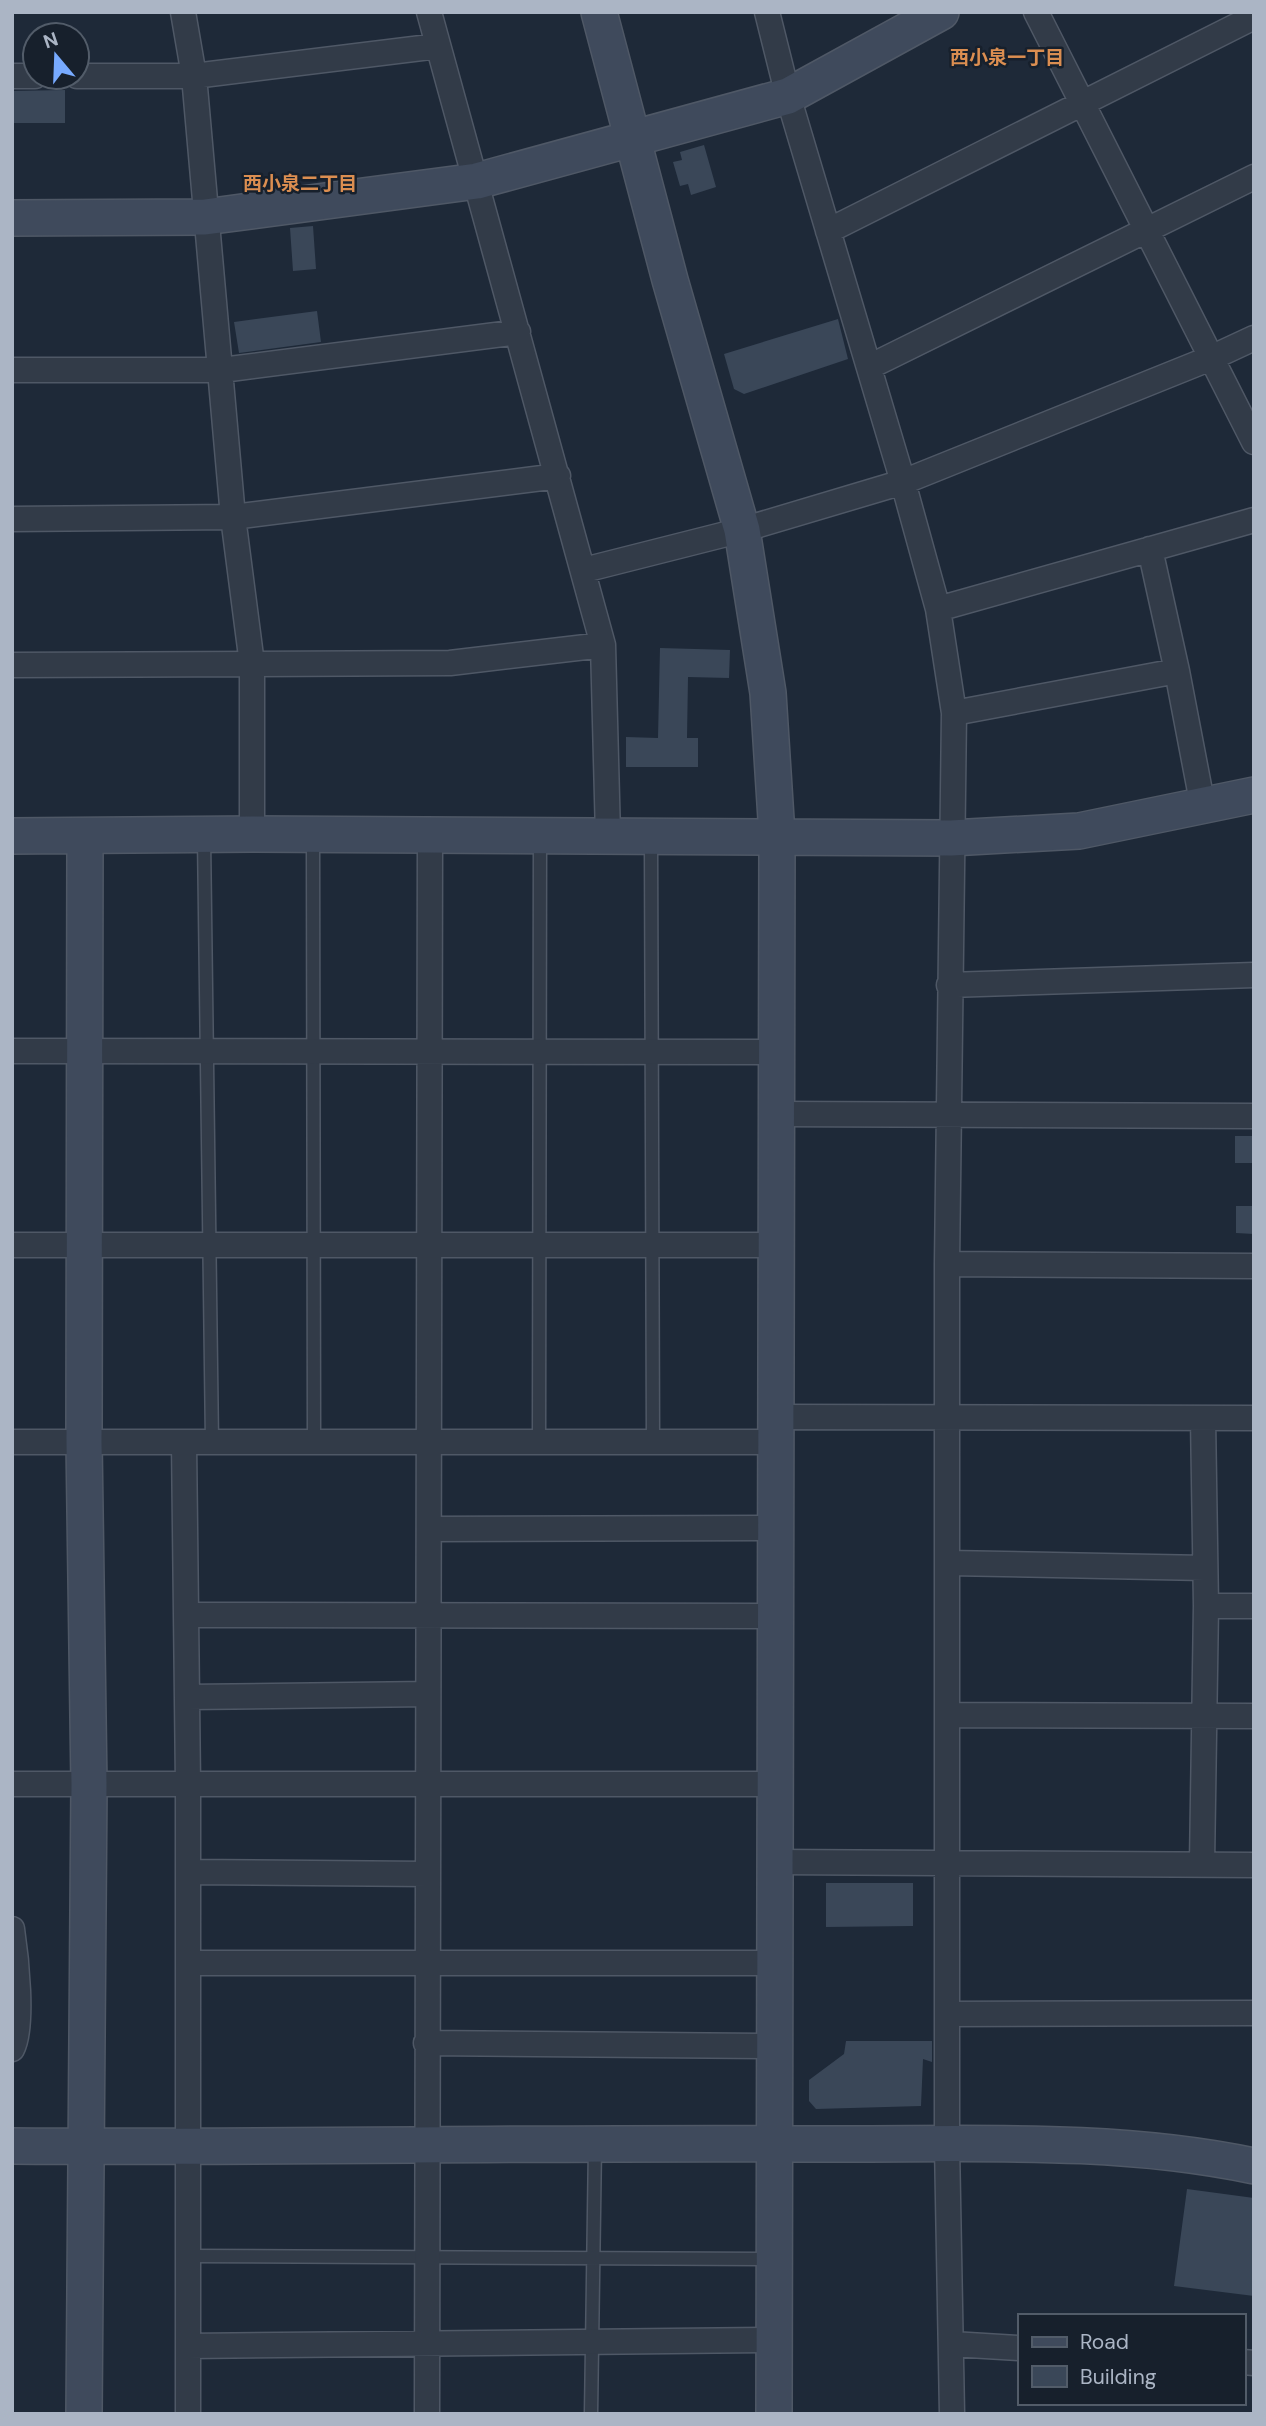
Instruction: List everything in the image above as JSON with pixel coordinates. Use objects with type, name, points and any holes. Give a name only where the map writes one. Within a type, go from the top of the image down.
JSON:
[{"type":"street","points":[[183,12],[194,76],[233,517],[252,664],[252,834]]},
{"type":"street","points":[[429,12],[603,645],[608,836]]},
{"type":"street","points":[[599,12],[670,280],[742,530],[768,692],[777,835],[774,2414]]},
{"type":"street","points":[[766,12],[788,96],[938,609],[954,713],[947,1264],[947,2145],[952,2414]]},
{"type":"street","points":[[12,218],[205,217],[477,181],[788,96],[941,12]]},
{"type":"street","points":[[1036,12],[1254,442]]},
{"type":"street","points":[[828,232],[1254,17]]},
{"type":"street","points":[[91,76],[194,76],[438,46]]},
{"type":"street","points":[[869,367],[1254,177]]},
{"type":"street","points":[[12,370],[222,370],[518,332]]},
{"type":"street","points":[[584,570],[742,530],[903,482],[1211,358],[1254,338]]},
{"type":"street","points":[[12,519],[233,517],[558,476]]},
{"type":"street","points":[[938,609],[1254,520]]},
{"type":"street","points":[[1150,549],[1203,807]]},
{"type":"street","points":[[12,665],[450,663],[603,645]]},
{"type":"street","points":[[954,713],[1177,671]]},
{"type":"street","points":[[12,836],[777,835],[951,838],[1079,831],[1254,796]]},
{"type":"street","points":[[84,2414],[84,2147],[89,1785],[84,1442],[85,836]]},
{"type":"street","points":[[427,2414],[430,836]]},
{"type":"street","points":[[949,985],[1254,975]]},
{"type":"street","points":[[12,1051],[777,1052]]},
{"type":"street","points":[[777,1114],[1254,1116]]},
{"type":"street","points":[[12,1245],[776,1245]]},
{"type":"street","points":[[947,1264],[1254,1266]]},
{"type":"street","points":[[12,1442],[653,1442],[776,1429],[947,1418],[1254,1418]]},
{"type":"street","points":[[1202,1864],[1206,1606],[1203,1418]]},
{"type":"street","points":[[184,1442],[188,1615],[188,2414]]},
{"type":"street","points":[[429,1529],[776,1528]]},
{"type":"street","points":[[948,1563],[1205,1569]]},
{"type":"street","points":[[1206,1606],[1254,1606]]},
{"type":"street","points":[[188,1615],[776,1616]]},
{"type":"street","points":[[188,1697],[428,1693]]},
{"type":"street","points":[[948,1715],[1254,1716]]},
{"type":"street","points":[[12,1784],[775,1784]]},
{"type":"street","points":[[775,1862],[1254,1865]]},
{"type":"street","points":[[188,1871],[428,1874]]},
{"type":"street","points":[[12,1929],[17,1971],[16,2038],[12,2049]]},
{"type":"street","points":[[188,1963],[775,1963]]},
{"type":"street","points":[[948,2014],[1254,2013]]},
{"type":"street","points":[[426,2043],[775,2046]]},
{"type":"street","points":[[12,2146],[426,2146],[595,2143],[1076,2146],[1207,2156],[1254,2166]]},
{"type":"street","points":[[188,2346],[775,2340]]},
{"type":"street","points":[[952,2344],[1018,2348]]},
{"type":"lane","points":[[651,835],[653,1442]]},
{"type":"lane","points":[[204,836],[212,1442]]},
{"type":"lane","points":[[313,836],[314,1442]]},
{"type":"lane","points":[[539,1442],[540,836]]},
{"type":"lane","points":[[591,2414],[595,2143]]},
{"type":"lane","points":[[188,2256],[775,2259]]},
{"type":"building","points":[[12,91],[65,91],[65,123],[12,123]]},
{"type":"building","points":[[704,145],[716,187],[691,195],[688,184],[680,186],[673,162],[682,160],[680,152]]},
{"type":"building","points":[[313,226],[316,269],[293,271],[290,228]]},
{"type":"building","points":[[317,311],[321,342],[239,353],[234,322]]},
{"type":"building","points":[[838,319],[848,359],[744,394],[734,389],[724,354]]},
{"type":"building","points":[[660,648],[730,650],[729,678],[688,677],[687,738],[698,738],[698,767],[626,767],[626,737],[658,738]]},
{"type":"building","points":[[1235,1136],[1254,1136],[1254,1163],[1235,1163]]},
{"type":"building","points":[[1236,1206],[1254,1206],[1254,1234],[1236,1233]]},
{"type":"building","points":[[826,1883],[913,1883],[913,1926],[826,1927]]},
{"type":"building","points":[[846,2041],[932,2041],[932,2062],[923,2059],[921,2106],[816,2109],[809,2101],[809,2080],[844,2054]]},
{"type":"building","points":[[1187,2189],[1254,2198],[1254,2296],[1174,2286]]},
{"type":"district","name":"西小泉一丁目","points":[[1007,57]]},
{"type":"district","name":"西小泉二丁目","points":[[300,183]]}]
